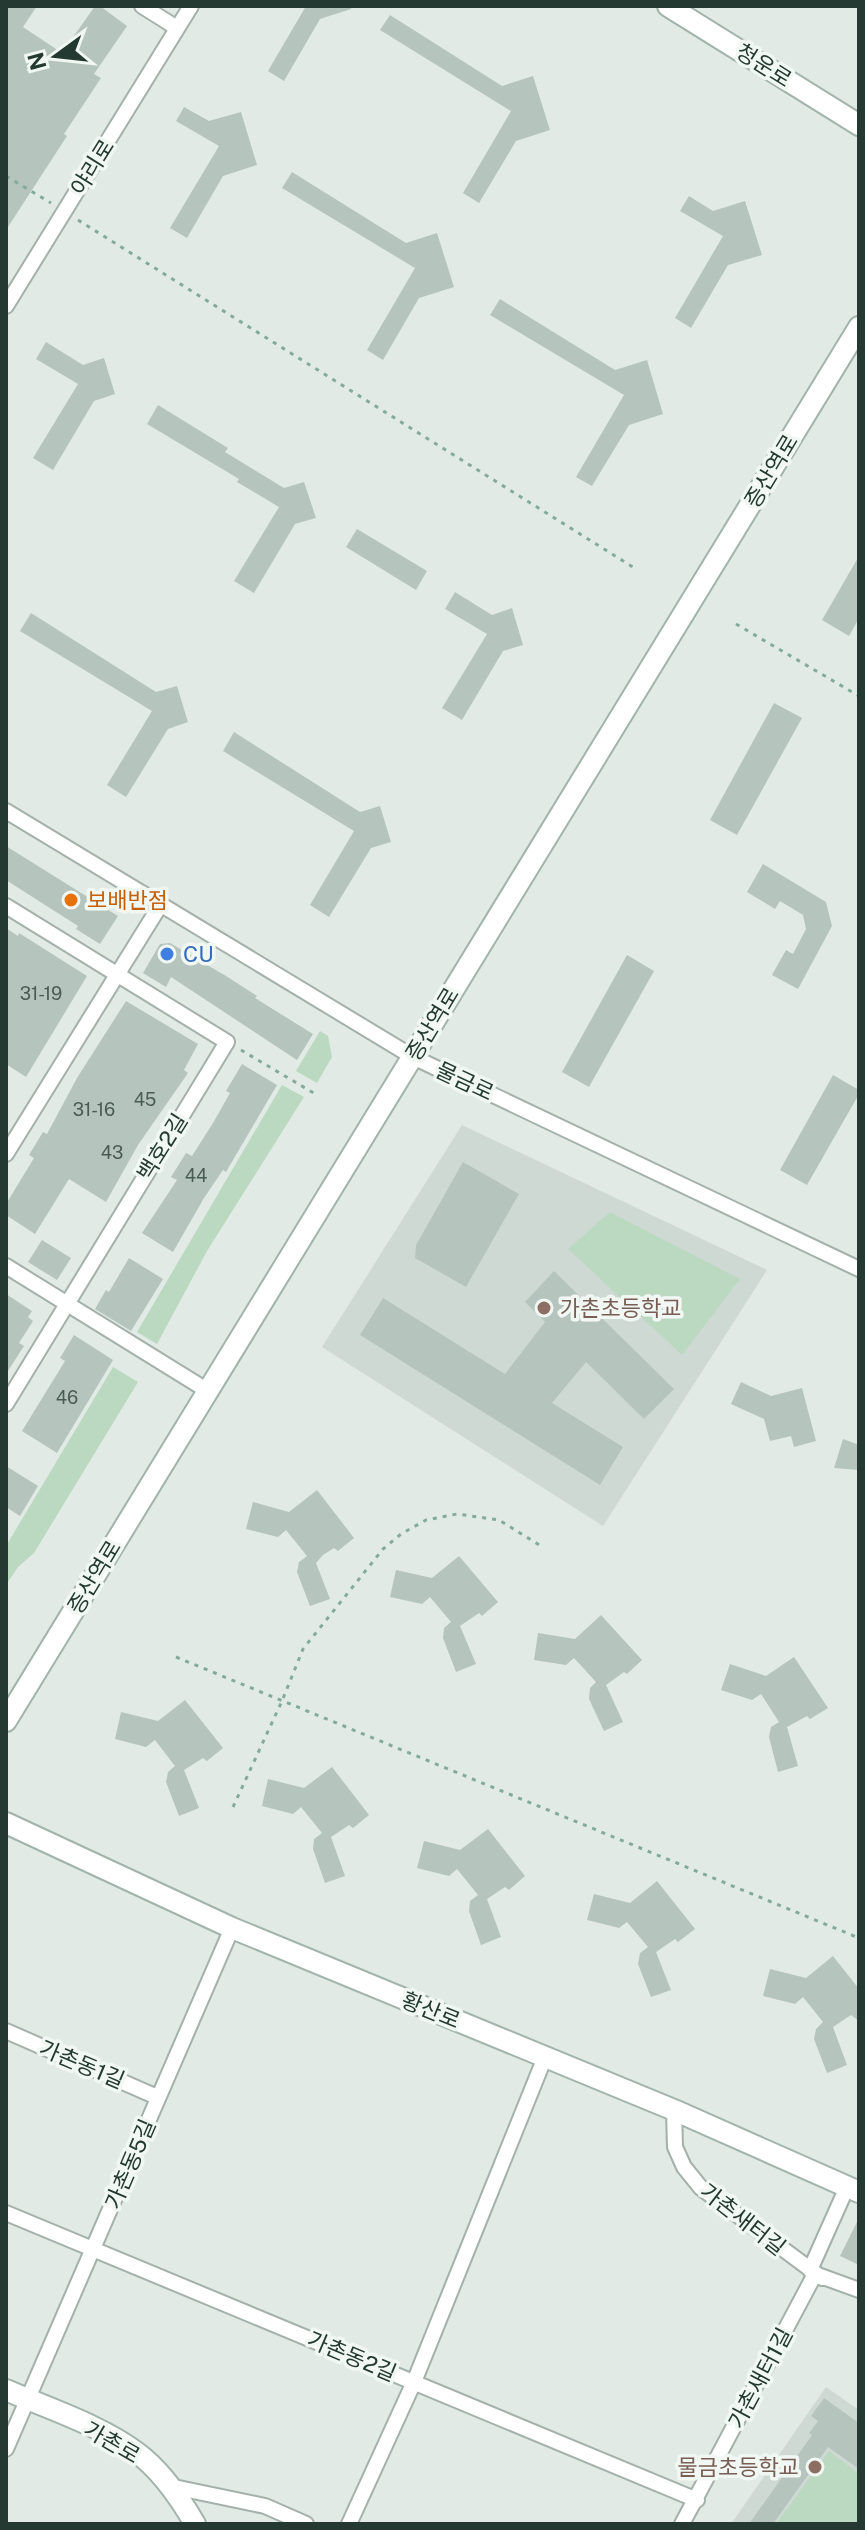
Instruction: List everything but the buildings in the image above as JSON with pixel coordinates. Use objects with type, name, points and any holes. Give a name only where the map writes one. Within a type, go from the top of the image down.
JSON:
[{"type":"street","points":[[142,6],[177,28]]},
{"type":"street","name":"야리로","points":[[6,306],[191,6]]},
{"type":"street","name":"청운로","points":[[668,6],[859,125]]},
{"type":"street","name":"증산역로","points":[[6,1721],[859,327]]},
{"type":"street","name":"물금로","points":[[6,811],[413,1057],[859,1269]]},
{"type":"street","points":[[6,1154],[161,904]]},
{"type":"street","points":[[6,907],[227,1042]]},
{"type":"street","name":"백호2길","points":[[6,1404],[227,1042]]},
{"type":"street","points":[[6,1266],[208,1391]]},
{"type":"street","name":"황산로","points":[[6,1823],[232,1928],[674,2110],[853,2190]]},
{"type":"street","name":"가촌동5길","points":[[6,2449],[232,1928]]},
{"type":"street","name":"가촌동1길","points":[[6,2031],[157,2097]]},
{"type":"street","points":[[349,2524],[414,2382],[545,2057]]},
{"type":"street","name":"가촌새터길","points":[[674,2110],[675,2147],[684,2167],[701,2188],[812,2272],[859,2302]]},
{"type":"street","name":"가촌새터1길","points":[[682,2524],[697,2500],[853,2190]]},
{"type":"street","name":"가촌동2길","points":[[6,2213],[697,2500]]},
{"type":"street","name":"가촌새터길","points":[[812,2272],[859,2290]]},
{"type":"street","name":"가촌로","points":[[6,2390],[109,2436],[136,2452],[169,2486],[195,2524]]},
{"type":"street","points":[[169,2486],[265,2506],[306,2524]]},
{"type":"path","points":[[6,176],[636,569]]},
{"type":"path","points":[[736,624],[859,696]]},
{"type":"path","points":[[227,1042],[317,1095]]},
{"type":"path","points":[[233,1807],[303,1649],[383,1549],[426,1520],[457,1514],[499,1520],[541,1546]]},
{"type":"path","points":[[176,1657],[859,1938]]},
{"type":"shaded area","name":"가촌초등학교","points":[[462,1125],[767,1270],[603,1526],[322,1347]]},
{"type":"shaded area","name":"물금초등학교","points":[[826,2387],[859,2410],[859,2524],[731,2524]]},
{"type":"green space","points":[[320,1031],[328,1036],[332,1057],[317,1083],[296,1071]]},
{"type":"green space","points":[[282,1085],[304,1097],[207,1251],[157,1344],[137,1332]]},
{"type":"green space","points":[[610,1212],[740,1279],[682,1355],[568,1249]]},
{"type":"green space","points":[[113,1367],[138,1382],[34,1553],[18,1567],[6,1585],[6,1546]]},
{"type":"green space","points":[[829,2451],[859,2474],[859,2524],[776,2524]]},
{"type":"place","name":"보배반점","points":[[71,900]]},
{"type":"place","name":"CU","points":[[167,954]]},
{"type":"place","name":"가촌초등학교","points":[[544,1308]]},
{"type":"place","name":"물금초등학교","points":[[815,2467]]}]
